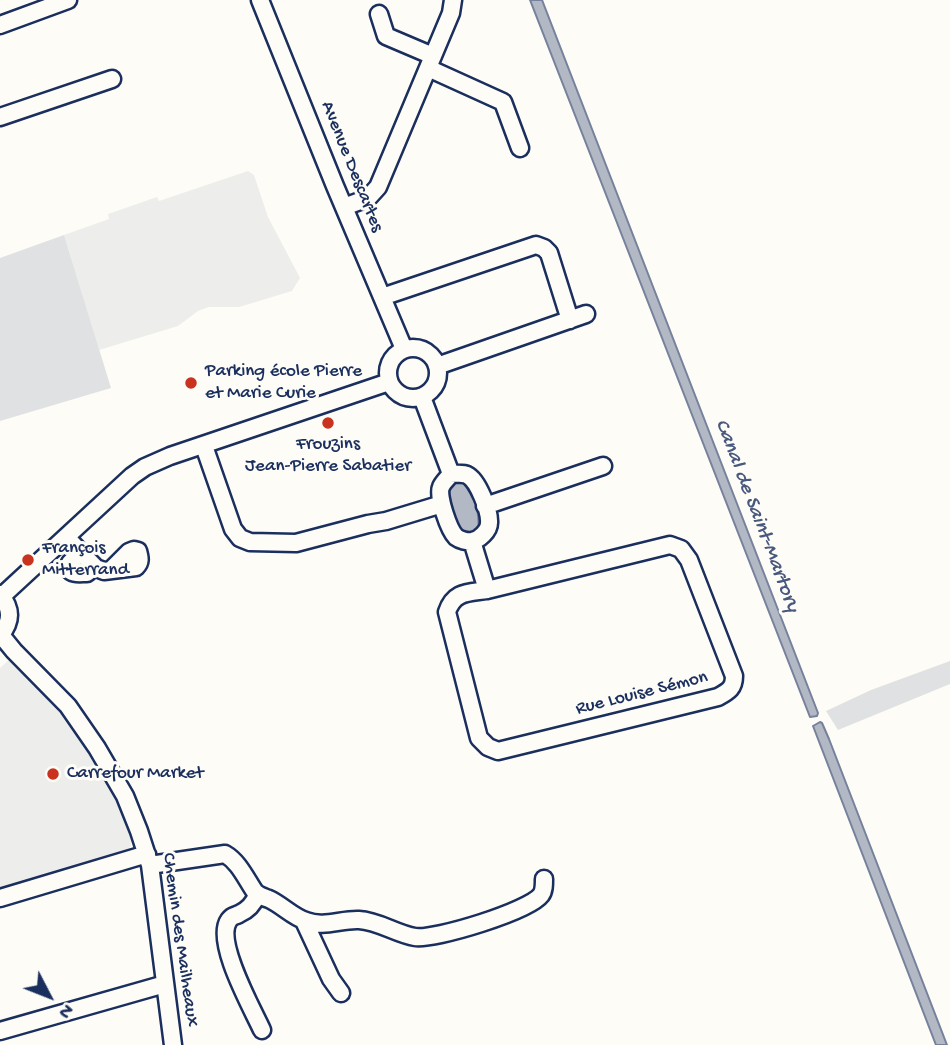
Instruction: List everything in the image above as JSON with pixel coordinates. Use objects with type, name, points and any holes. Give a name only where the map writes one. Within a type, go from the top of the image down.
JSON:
[{"type":"street","points":[[0,25],[68,0]]},
{"type":"street","name":"Avenue Descartes","points":[[260,0],[404,349]]},
{"type":"street","points":[[344,207],[368,198],[378,187],[452,13],[453,0]]},
{"type":"street","points":[[379,14],[386,36],[503,102],[520,148]]},
{"type":"street","points":[[0,117],[112,79]]},
{"type":"street","points":[[382,297],[536,245],[548,253],[570,320]]},
{"type":"street","points":[[437,366],[586,314]]},
{"type":"street","points":[[404,349],[428,352],[437,366],[436,385],[430,393],[415,399],[396,393],[387,374],[392,359],[404,349]]},
{"type":"street","points":[[1,635],[10,616],[8,606],[1,596],[145,467],[170,456],[389,382]]},
{"type":"street","points":[[422,397],[451,474]]},
{"type":"street","points":[[204,446],[233,529],[240,538],[250,542],[296,543],[442,504]]},
{"type":"street","points":[[485,506],[603,466]]},
{"type":"street","points":[[451,474],[468,475],[478,486],[490,522],[487,531],[480,538],[463,541],[452,531],[439,495],[441,487],[451,474]]},
{"type":"street","points":[[66,537],[80,552],[70,563],[70,571],[87,573],[94,567],[104,571],[111,570]]},
{"type":"street","points":[[472,541],[487,590]]},
{"type":"street","name":"Rue Louise Sémon","points":[[670,545],[681,549],[690,560],[734,676],[734,684],[718,697],[498,751],[488,747],[479,738],[447,612],[450,602],[459,595],[487,590],[670,545]]},
{"type":"street","name":"Chemin des Mailheaux","points":[[1,635],[68,706],[125,796],[148,860],[173,1045]]},
{"type":"street","points":[[0,898],[148,860],[225,854],[236,864],[257,895],[304,921],[319,924],[348,920],[368,921],[416,938],[497,918],[524,907],[541,895],[544,879]]},
{"type":"street","points":[[257,895],[248,908],[233,916],[225,930],[233,967],[262,1030]]},
{"type":"street","points":[[304,921],[331,979],[341,993]]},
{"type":"street","points":[[0,1031],[165,985]]},
{"type":"shaded area","points":[[530,0],[542,0],[817,716],[810,717]]},
{"type":"shaded area","points":[[248,171],[254,175],[268,217],[300,278],[292,291],[239,307],[209,307],[198,311],[178,326],[99,350],[64,235],[109,219],[108,214],[157,197],[159,201]]},
{"type":"shaded area","points":[[64,235],[111,388],[0,421],[0,258]]},
{"type":"shaded area","points":[[457,482],[467,485],[475,499],[478,529],[472,532],[461,530],[449,499],[448,493]]},
{"type":"shaded area","points":[[12,657],[57,705],[84,740],[107,780],[130,834],[131,846],[122,856],[0,890],[0,668]]},
{"type":"shaded area","points":[[950,661],[950,684],[838,730],[826,711],[871,690]]},
{"type":"shaded area","points":[[820,722],[829,739],[947,1045],[936,1045],[813,726]]},
{"type":"place","name":"Parking école Pierre et Marie Curie","points":[[191,383]]},
{"type":"place","name":"Frouzins Jean-Pierre Sabatier","points":[[328,423]]},
{"type":"place","name":"François Mitterrand","points":[[28,560]]},
{"type":"place","name":"Carrefour Market","points":[[53,774]]},
{"type":"water label","name":"Canal de Saint-Martory","points":[[756,516]]}]
